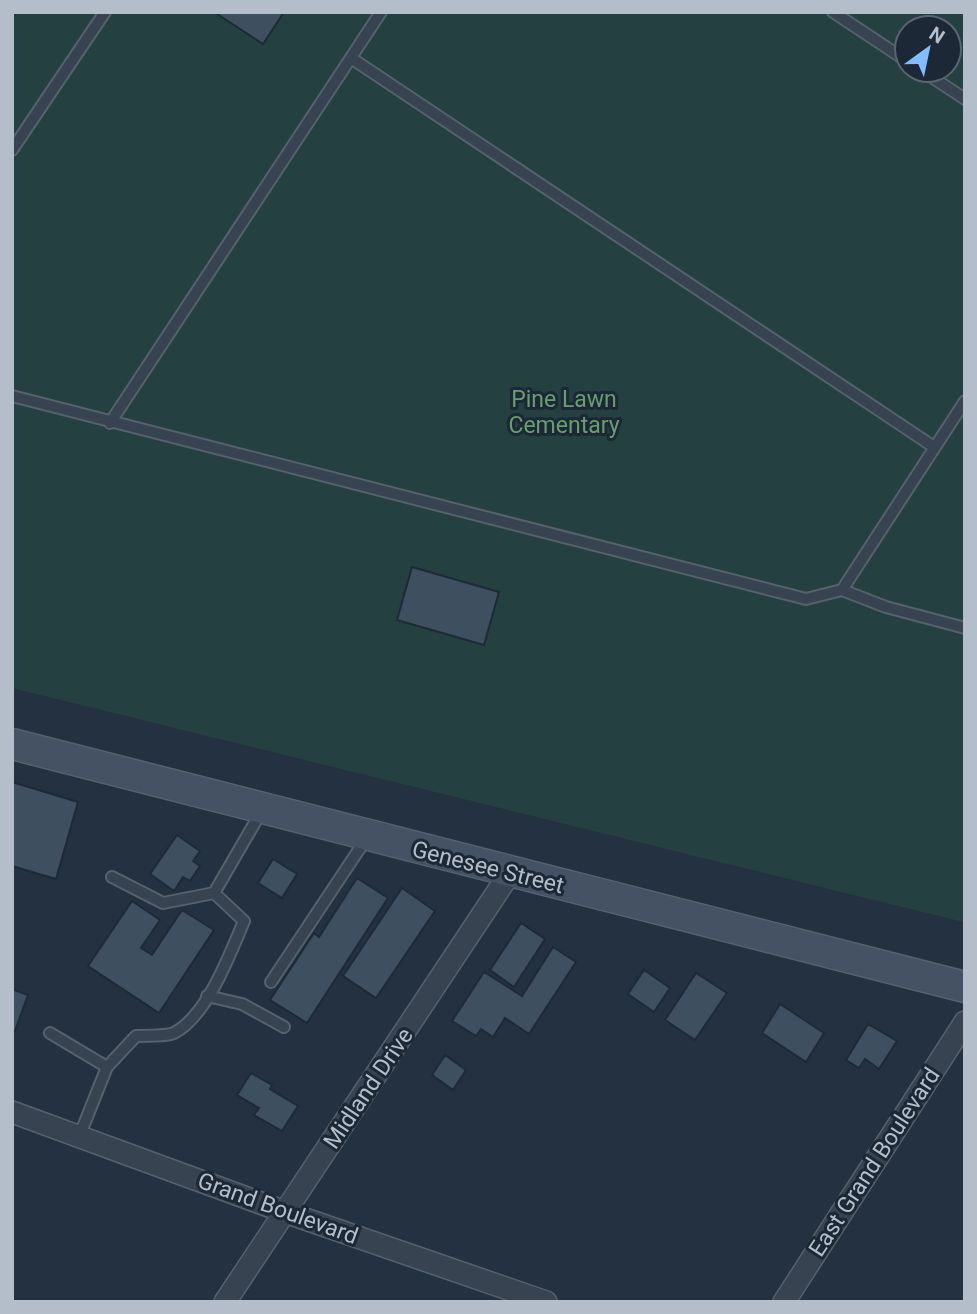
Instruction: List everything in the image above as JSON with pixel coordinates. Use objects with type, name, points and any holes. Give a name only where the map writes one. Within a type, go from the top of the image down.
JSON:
[{"type":"main road","name":"Genesee Street","points":[[12,744],[965,987]]},
{"type":"street","name":"Midland Drive","points":[[225,1302],[510,873]]},
{"type":"street","name":"East Grand Boulevard","points":[[784,1302],[965,1022]]},
{"type":"street","name":"Grand Boulevard","points":[[12,1112],[285,1212],[545,1302]]},
{"type":"lane","points":[[12,150],[104,12]]},
{"type":"lane","points":[[110,423],[381,12]]},
{"type":"lane","points":[[832,12],[893,52]]},
{"type":"lane","points":[[351,58],[934,447]]},
{"type":"lane","points":[[942,84],[965,99]]},
{"type":"lane","points":[[12,396],[806,599],[842,590],[886,607],[965,628]]},
{"type":"lane","points":[[842,590],[965,401]]},
{"type":"lane","points":[[113,877],[163,904],[214,894],[262,809]]},
{"type":"lane","points":[[271,982],[367,836]]},
{"type":"lane","points":[[79,1136],[107,1067],[136,1036],[173,1034],[195,1016],[207,996],[244,921],[214,894]]},
{"type":"lane","points":[[207,996],[242,1004],[284,1027]]},
{"type":"lane","points":[[50,1033],[107,1067]]},
{"type":"green space","name":"Pine Lawn Cementary","points":[[12,12],[965,12],[963,922],[12,688]]},
{"type":"building","points":[[214,12],[284,12],[263,44]]},
{"type":"building","points":[[412,567],[499,592],[484,645],[397,620]]},
{"type":"building","points":[[12,782],[78,802],[56,879],[12,866]]},
{"type":"building","points":[[177,835],[200,851],[193,861],[200,866],[190,881],[183,877],[174,891],[150,874]]},
{"type":"building","points":[[273,859],[297,874],[282,898],[258,883]]},
{"type":"building","points":[[357,878],[388,898],[307,1023],[270,1000],[314,933],[319,937]]},
{"type":"building","points":[[402,888],[435,911],[376,998],[343,976]]},
{"type":"building","points":[[132,901],[160,920],[141,948],[152,955],[182,910],[214,930],[159,1013],[88,966]]},
{"type":"building","points":[[521,923],[545,939],[514,987],[490,970]]},
{"type":"building","points":[[553,947],[576,962],[529,1034],[505,1018],[493,1037],[481,1029],[476,1036],[452,1021],[484,972],[522,996]]},
{"type":"building","points":[[644,970],[670,988],[654,1012],[628,994]]},
{"type":"building","points":[[696,973],[727,993],[695,1040],[665,1020]]},
{"type":"building","points":[[12,989],[28,995],[15,1031],[12,1030]]},
{"type":"building","points":[[780,1004],[824,1033],[806,1062],[762,1033]]},
{"type":"building","points":[[868,1024],[897,1041],[879,1069],[865,1059],[859,1068],[846,1060]]},
{"type":"building","points":[[445,1055],[466,1070],[453,1090],[432,1075]]},
{"type":"building","points":[[251,1073],[272,1085],[270,1089],[298,1106],[282,1131],[254,1115],[259,1108],[237,1095]]}]
